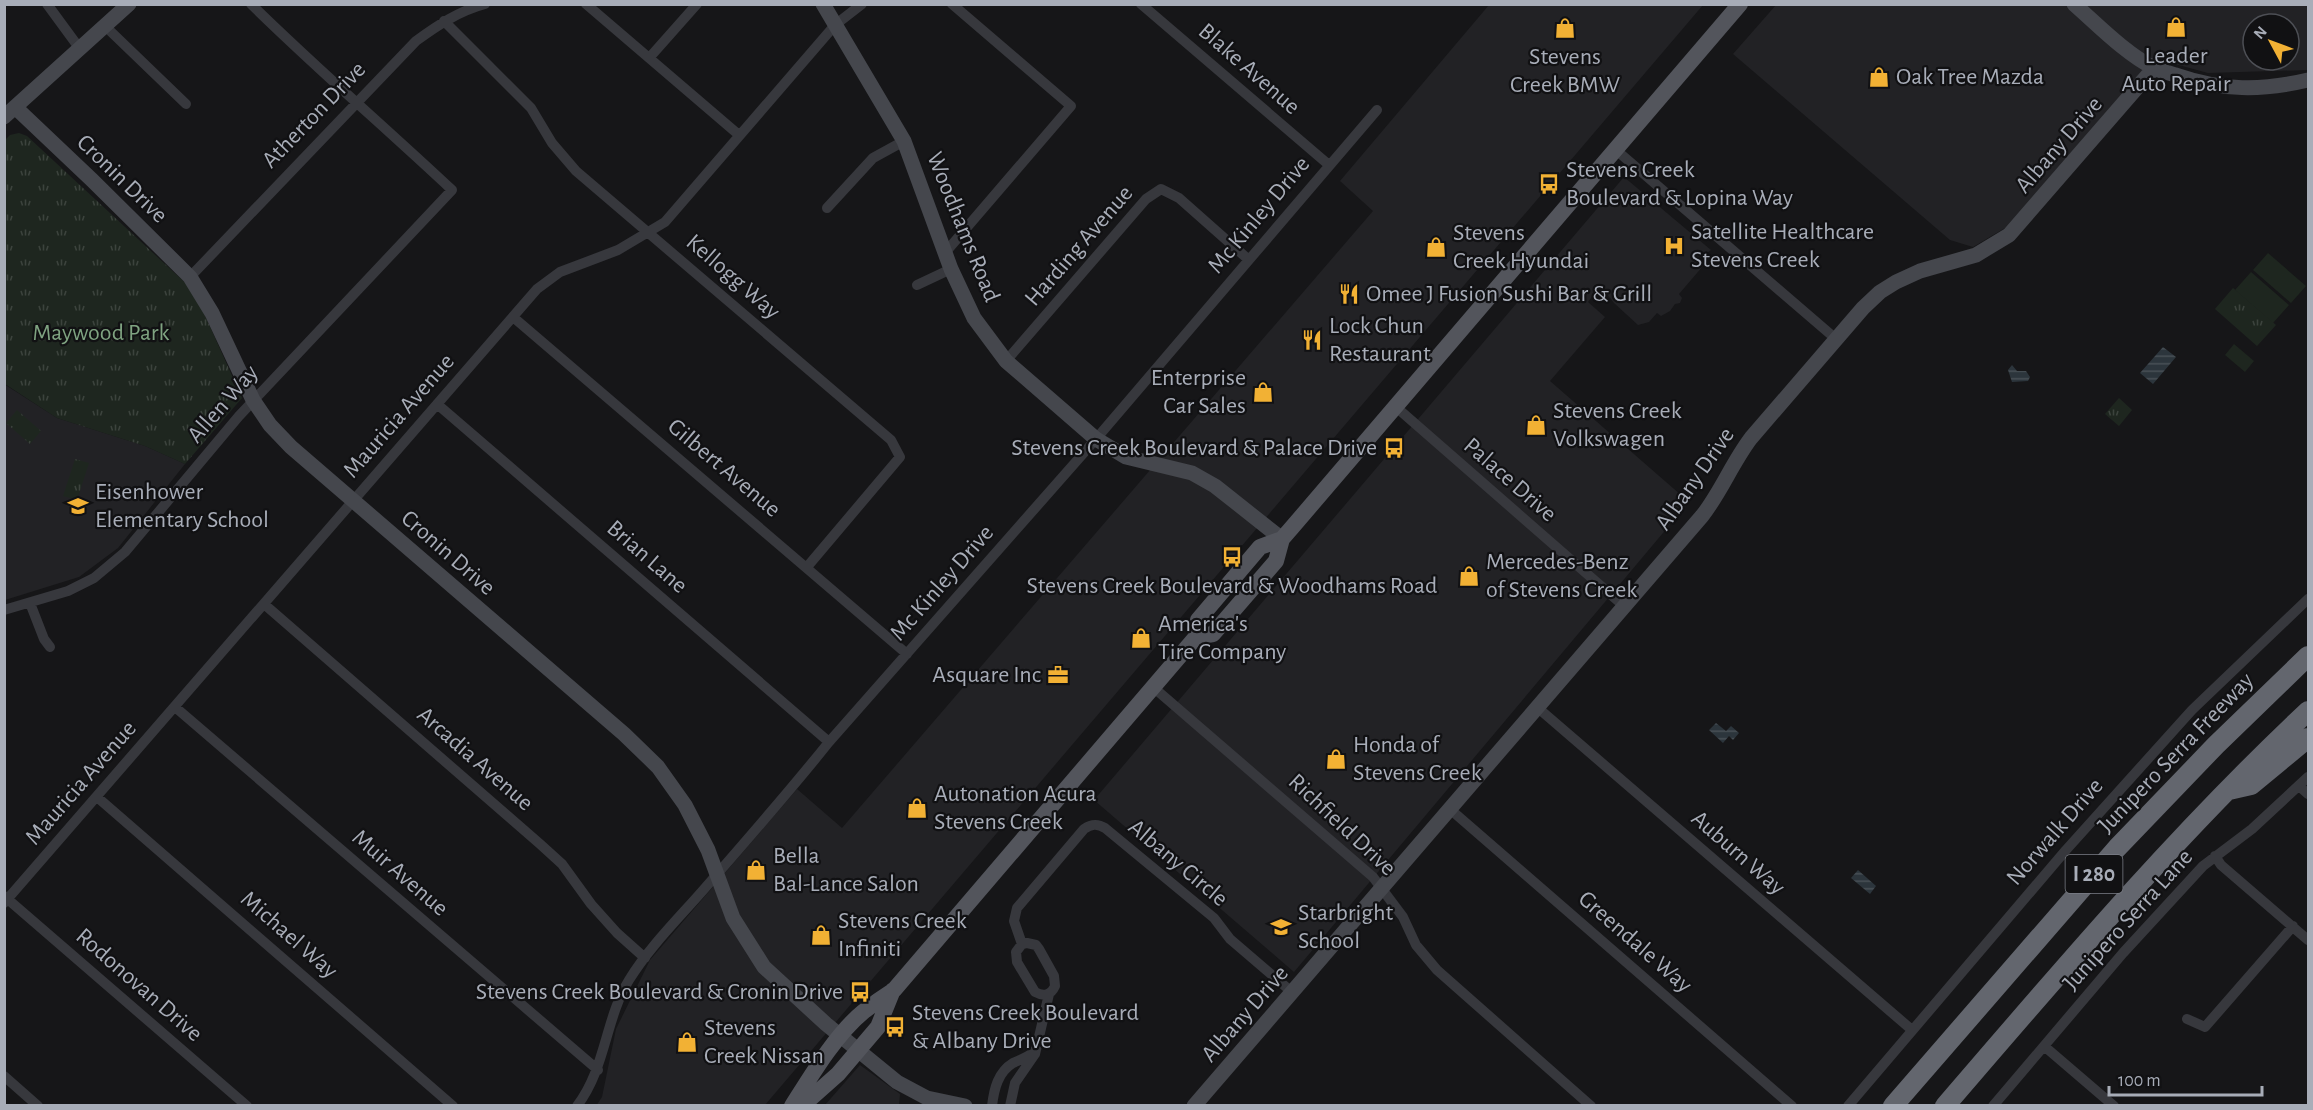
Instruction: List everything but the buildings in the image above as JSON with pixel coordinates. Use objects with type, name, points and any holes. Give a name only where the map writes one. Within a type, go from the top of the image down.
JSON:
[{"type":"highway","name":"Junipero Serra Freeway","points":[[1893,1106],[2117,848],[2216,745],[2308,656]]},
{"type":"highway","name":"I 280","points":[[1945,1106],[2102,923],[2226,791],[2308,711]]},
{"type":"highway","points":[[2226,791],[2251,785],[2308,738]]},
{"type":"main road","points":[[792,1106],[821,1060],[861,1013],[894,990],[1196,637],[1213,634],[1276,561],[1282,539],[1740,4]]},
{"type":"main road","points":[[802,1106],[838,1074],[878,1027],[894,990]]},
{"type":"street","points":[[47,4],[80,49]]},
{"type":"street","points":[[10,112],[129,4]]},
{"type":"street","points":[[251,4],[312,64],[356,101]]},
{"type":"street","name":"Atherton Drive","points":[[190,277],[356,101],[416,41],[444,21],[473,7],[485,4]]},
{"type":"street","points":[[586,4],[739,135]]},
{"type":"street","points":[[650,57],[697,4]]},
{"type":"street","name":"Woodhams Road","points":[[823,4],[904,141],[944,254],[974,318],[1006,361],[1096,439],[1126,457],[1192,473],[1215,486],[1282,539]]},
{"type":"street","name":"Mauricia Avenue","points":[[6,899],[537,289],[560,272],[618,250],[665,222],[835,25],[862,4]]},
{"type":"street","points":[[944,254],[1071,106],[952,4]]},
{"type":"street","name":"Blake Avenue","points":[[1141,4],[1329,165]]},
{"type":"street","points":[[2074,4],[2126,48],[2154,68],[2198,83],[2226,88],[2285,86],[2308,80]]},
{"type":"street","name":"Kellogg Way","points":[[444,21],[531,108],[552,143],[576,171],[891,440],[900,457],[807,567]]},
{"type":"street","points":[[105,26],[186,104]]},
{"type":"street","name":"Albany Drive","points":[[1194,1106],[1625,607],[1713,502],[1733,464],[1751,438],[1863,308],[1880,292],[1896,282],[1920,271],[1978,254],[2009,235],[2154,68]]},
{"type":"street","name":"Allen Way","points":[[4,610],[68,591],[94,578],[126,552],[253,400],[452,190],[356,101]]},
{"type":"street","name":"Mc Kinley Drive","points":[[577,1106],[588,1091],[598,1070],[617,1004],[629,980],[645,958],[829,742],[1096,439],[1377,110]]},
{"type":"street","name":"Cronin Drive","points":[[10,112],[92,180],[190,277],[212,313],[253,400],[270,425],[291,447],[615,726],[658,767],[685,805],[708,850],[733,918],[764,967],[841,1036]]},
{"type":"street","points":[[827,208],[873,158],[904,141]]},
{"type":"street","points":[[1616,150],[1836,339]]},
{"type":"street","name":"Harding Avenue","points":[[1006,361],[1146,199],[1161,189],[1179,198],[1249,260]]},
{"type":"street","points":[[917,285],[951,269]]},
{"type":"street","name":"Gilbert Avenue","points":[[513,317],[907,654]]},
{"type":"street","name":"Brian Lane","points":[[437,404],[829,742]]},
{"type":"street","name":"Palace Drive","points":[[1396,407],[1625,607]]},
{"type":"street","name":"Norwalk Drive","points":[[1848,1106],[2066,850],[2192,710],[2308,599]]},
{"type":"street","points":[[30,603],[44,639],[50,647]]},
{"type":"street","name":"Arcadia Avenue","points":[[264,604],[562,864],[591,904],[617,933],[645,958]]},
{"type":"street","name":"Richfield Drive","points":[[1153,687],[1373,877],[1403,917],[1416,945],[1437,969],[1591,1106]]},
{"type":"street","name":"Muir Avenue","points":[[175,707],[598,1070]]},
{"type":"street","name":"Auburn Way","points":[[1538,708],[1912,1030]]},
{"type":"street","name":"Junipero Serra Lane","points":[[1993,1106],[2123,953],[2203,866],[2252,829],[2308,777]]},
{"type":"street","points":[[2299,786],[2308,794]]},
{"type":"street","name":"Michael Way","points":[[97,797],[453,1106]]},
{"type":"street","name":"Greendale Way","points":[[1451,810],[1792,1106]]},
{"type":"street","name":"Albany Circle","points":[[1049,994],[1035,992],[1015,957],[1022,944],[1014,921],[1017,908],[1084,829],[1092,825],[1105,828],[1147,864],[1164,875],[1206,911],[1230,939],[1293,993]]},
{"type":"street","points":[[2215,856],[2223,866],[2308,940]]},
{"type":"street","name":"Rodonovan Drive","points":[[6,899],[247,1106]]},
{"type":"street","points":[[2187,1019],[2205,1028],[2292,926]]},
{"type":"street","points":[[1010,1106],[1015,1083],[1032,1060],[1049,994],[1055,986],[1054,976],[1036,945],[1022,944]]},
{"type":"street","points":[[841,1036],[897,1083],[927,1098],[957,1105]]},
{"type":"street","points":[[2044,1046],[2114,1106]]},
{"type":"street","points":[[992,1106],[996,1085],[1006,1068],[1025,1059],[1035,1048]]},
{"type":"street","points":[[1014,1063],[1023,1071]]},
{"type":"street","points":[[4,1076],[37,1105]]},
{"type":"shaded area","points":[[1489,5],[1703,5],[765,1105],[596,1106],[602,1097],[616,1029],[650,960],[797,789],[842,828],[1373,211],[1340,181]]},
{"type":"shaded area","points":[[1776,5],[2308,5],[2308,70],[2301,70],[2301,12],[2241,12],[2241,72],[2208,73],[2153,58],[2005,228],[1973,247],[1950,240],[1733,54]]},
{"type":"shaded area","points":[[1624,177],[1711,250],[1704,255],[1709,259],[1679,294],[1682,298],[1680,303],[1675,304],[1670,311],[1661,316],[1657,313],[1649,322],[1638,325],[1614,303],[1604,290],[1598,289],[1588,302],[1605,317],[1550,381],[1689,502],[1294,972],[1094,800]]},
{"type":"shaded area","points":[[2163,347],[2176,357],[2153,384],[2140,373]]},
{"type":"shaded area","points":[[2012,365],[2017,371],[2026,371],[2030,377],[2028,381],[2012,382],[2008,370]]},
{"type":"shaded area","name":"Eisenhower Elementary School","points":[[4,384],[57,418],[145,446],[185,464],[118,548],[79,577],[5,600]]},
{"type":"shaded area","points":[[1716,723],[1726,731],[1731,726],[1739,733],[1733,740],[1729,736],[1723,743],[1709,730]]},
{"type":"shaded area","points":[[1858,870],[1876,886],[1870,894],[1851,878]]},
{"type":"shaded area","points":[[860,1065],[900,1094],[899,1105],[825,1105]]},
{"type":"green space","name":"Maywood Park","points":[[19,133],[27,136],[194,291],[242,398],[185,464],[145,446],[57,418],[5,384],[5,140],[10,135]]},
{"type":"green space","points":[[2268,253],[2306,286],[2291,303],[2253,270]]},
{"type":"green space","points":[[2251,272],[2289,305],[2273,323],[2235,290]]},
{"type":"green space","points":[[2233,288],[2276,325],[2257,346],[2215,309]]},
{"type":"green space","points":[[2234,344],[2254,361],[2245,372],[2225,355]]},
{"type":"green space","points":[[2119,398],[2132,410],[2119,426],[2105,414]]},
{"type":"green space","points":[[17,410],[41,431],[30,444],[6,423]]},
{"type":"green space","points":[[75,459],[89,463],[77,500],[63,496]]},
{"type":"place","name":"Leader Auto Repair","points":[[2176,27]]},
{"type":"place","name":"Stevens Creek BMW","points":[[1565,28]]},
{"type":"place","name":"Oak Tree Mazda","points":[[1879,77]]},
{"type":"place","name":"Stevens Creek Boulevard & Lopina Way","points":[[1549,184]]},
{"type":"place","name":"Satellite Healthcare Stevens Creek","points":[[1674,246]]},
{"type":"place","name":"Stevens Creek Hyundai","points":[[1436,247]]},
{"type":"place","name":"Omee J Fusion Sushi Bar & Grill","points":[[1349,294]]},
{"type":"place","name":"Lock Chun Restaurant","points":[[1312,340]]},
{"type":"place","name":"Enterprise Car Sales","points":[[1263,392]]},
{"type":"place","name":"Stevens Creek Volkswagen","points":[[1536,425]]},
{"type":"place","name":"Stevens Creek Boulevard & Palace Drive","points":[[1394,448]]},
{"type":"place","name":"Eisenhower Elementary School","points":[[78,506]]},
{"type":"place","name":"Stevens Creek Boulevard & Woodhams Road","points":[[1232,557]]},
{"type":"place","name":"Mercedes-Benz of Stevens Creek","points":[[1469,576]]},
{"type":"place","name":"America's Tire Company","points":[[1141,638]]},
{"type":"place","name":"Asquare Inc","points":[[1058,675]]},
{"type":"place","name":"Honda of Stevens Creek","points":[[1336,759]]},
{"type":"place","name":"Autonation Acura Stevens Creek","points":[[917,808]]},
{"type":"place","name":"Bella Bal-Lance Salon","points":[[756,870]]},
{"type":"place","name":"Starbright School","points":[[1281,927]]},
{"type":"place","name":"Stevens Creek Infiniti","points":[[821,935]]},
{"type":"place","name":"Stevens Creek Boulevard & Cronin Drive","points":[[860,992]]},
{"type":"place","name":"Stevens Creek Boulevard & Albany Drive","points":[[895,1027]]},
{"type":"place","name":"Stevens Creek Nissan","points":[[687,1042]]}]
